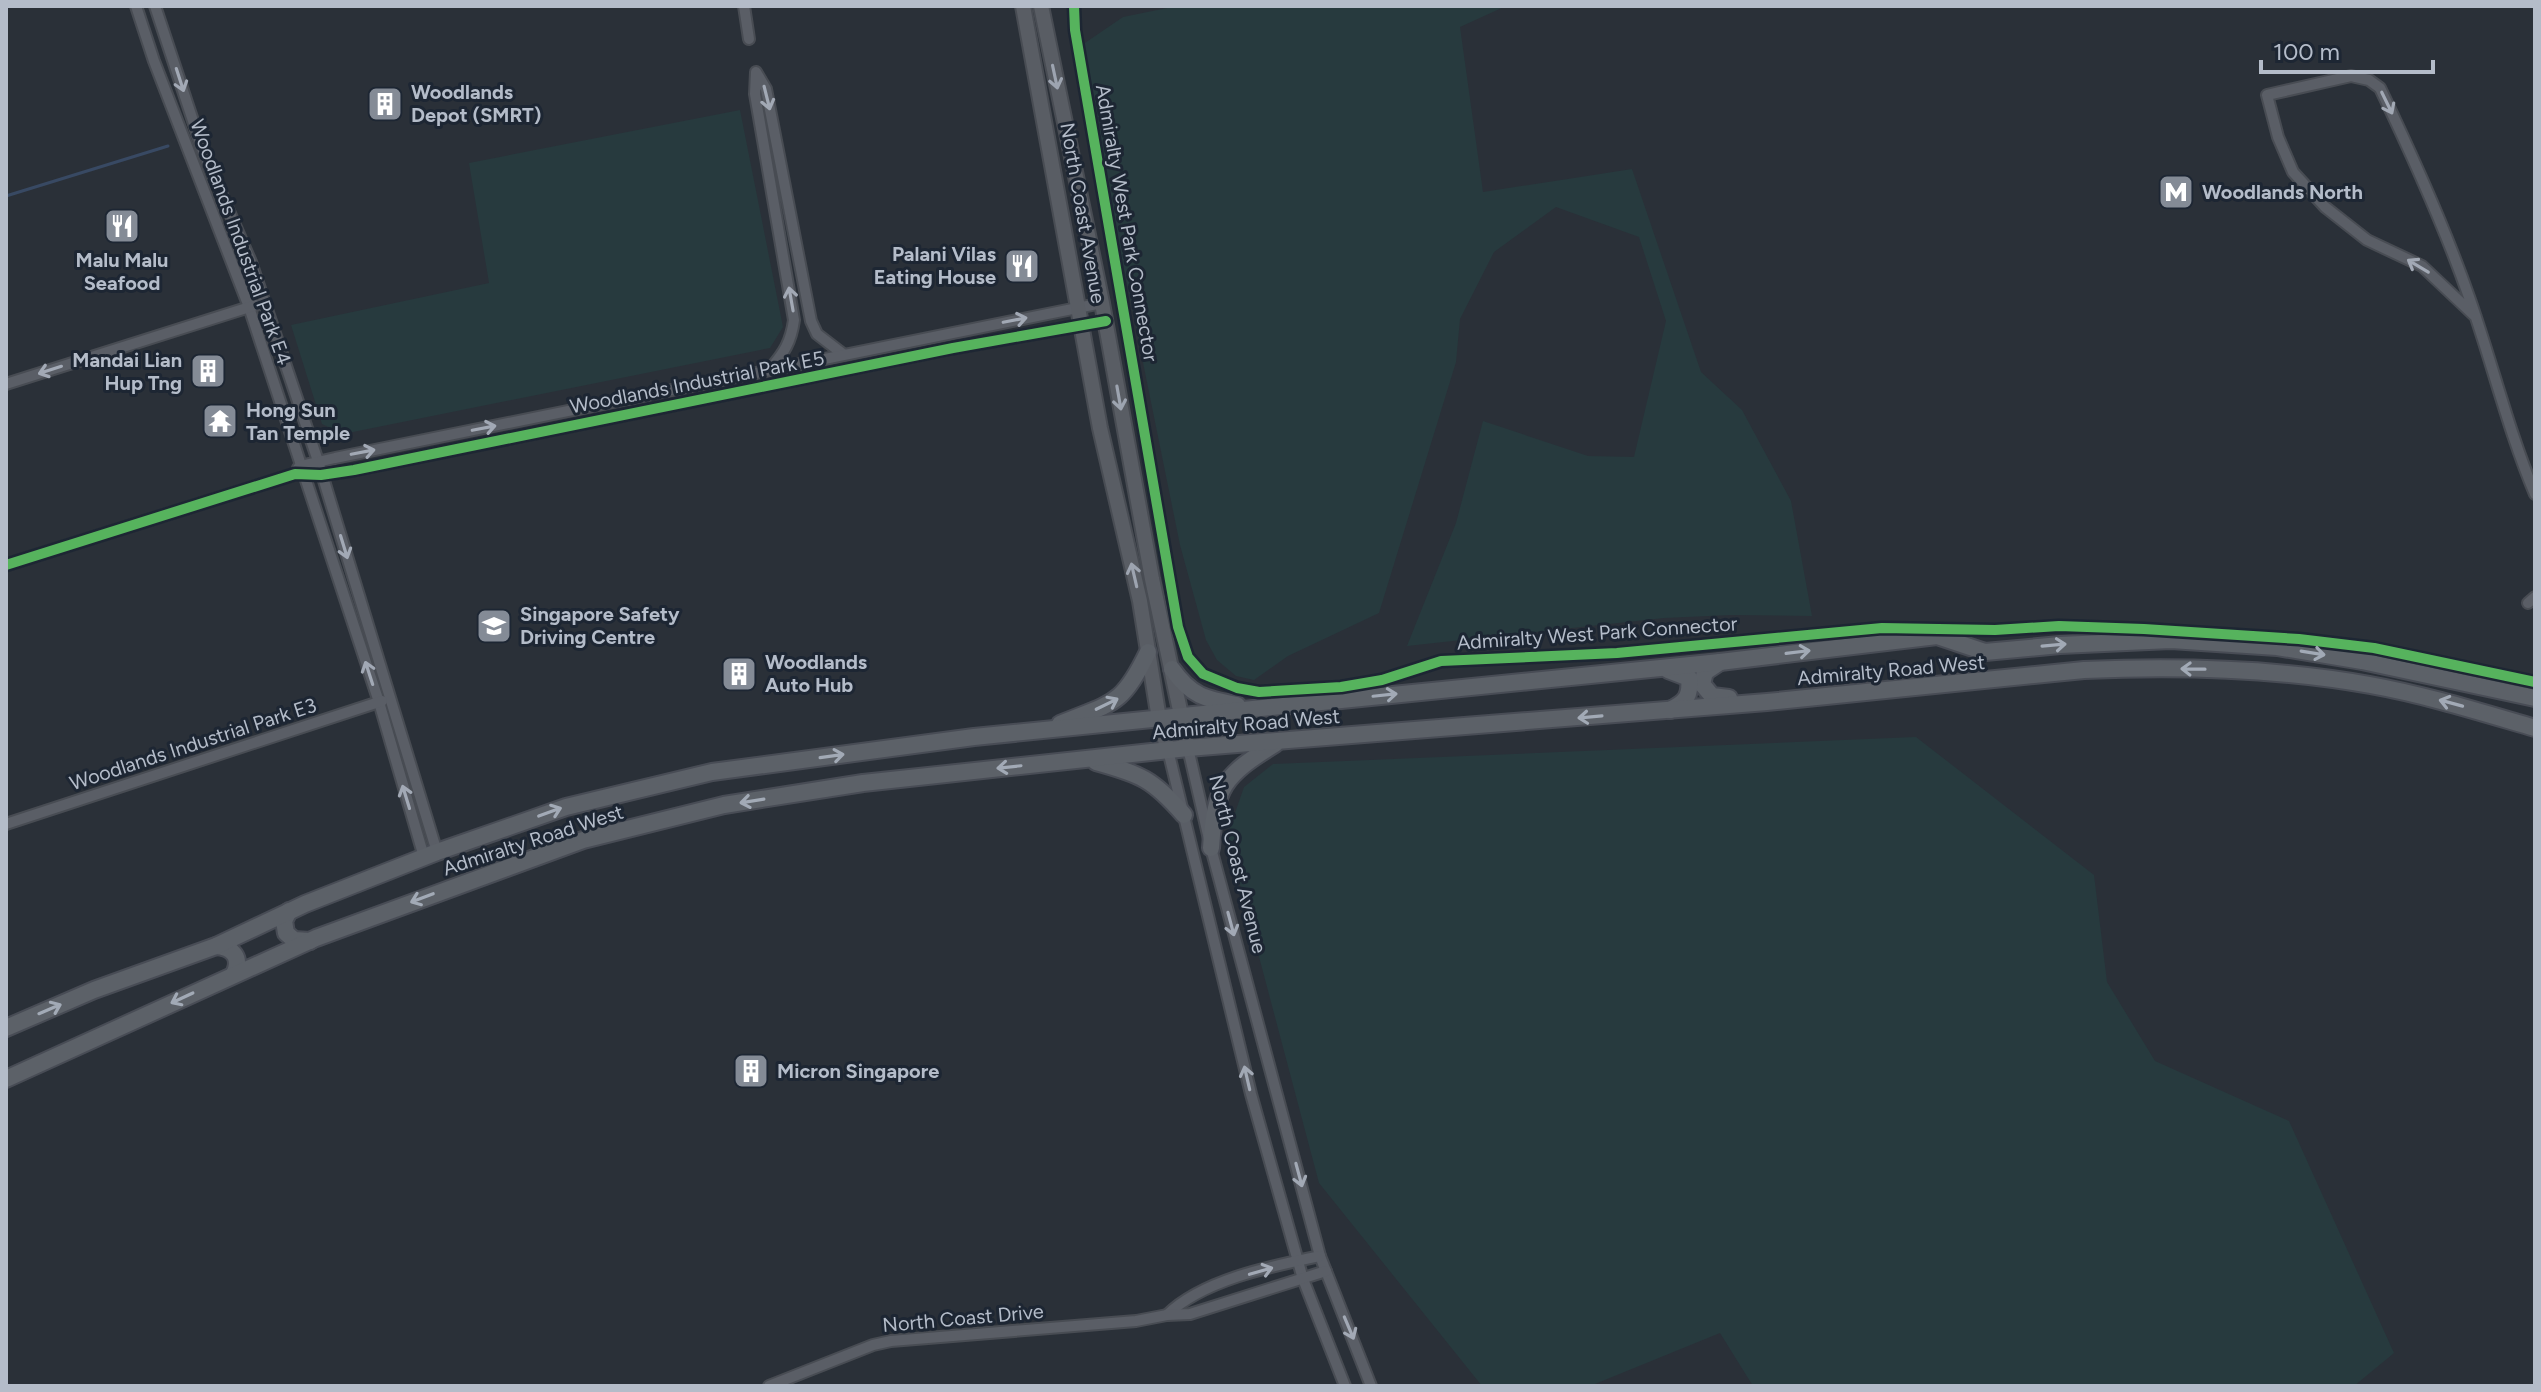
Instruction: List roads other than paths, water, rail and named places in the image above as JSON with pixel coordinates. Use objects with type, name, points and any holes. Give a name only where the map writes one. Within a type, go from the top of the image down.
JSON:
[{"type":"main road","name":"North Coast Avenue","points":[[1023,6],[1100,428],[1140,601],[1159,719],[1168,750]]},
{"type":"main road","name":"North Coast Avenue","points":[[1041,6],[1106,321],[1152,579],[1188,748]]},
{"type":"main road","name":"Admiralty Road West","points":[[6,1028],[94,990],[216,946],[289,911],[431,855],[566,807],[712,772],[1044,731],[1720,662],[1937,636],[1985,652],[2090,643],[2171,640],[2225,643],[2362,661],[2535,698]]},
{"type":"main road","points":[[1044,731],[1116,701],[1131,686],[1148,652]]},
{"type":"main road","points":[[1720,662],[1705,672],[1702,684],[1712,696],[1767,702]]},
{"type":"main road","points":[[1655,668],[1676,671],[1689,678],[1690,691],[1685,702],[1668,710]]},
{"type":"main road","name":"Admiralty Road West","points":[[6,1079],[311,941],[583,840],[724,805],[863,783],[1188,748],[1767,702],[2084,670],[2198,668],[2370,685],[2439,700],[2535,728]]},
{"type":"main road","points":[[1172,669],[1182,684],[1197,695],[1252,708]]},
{"type":"main road","points":[[1211,848],[1214,813],[1220,790],[1240,766],[1280,742]]},
{"type":"main road","points":[[1087,759],[1135,773],[1153,782],[1184,815]]},
{"type":"main road","points":[[289,911],[284,921],[286,933],[294,940],[311,941]]},
{"type":"main road","points":[[216,946],[229,948],[235,954],[238,966],[234,974]]},
{"type":"street","name":"Woodlands Industrial Park E4","points":[[136,6],[154,61],[249,307],[299,472],[316,513],[431,855]]},
{"type":"street","points":[[744,6],[749,39]]},
{"type":"street","name":"Woodlands Industrial Park E4","points":[[157,8],[203,151],[251,262],[318,461],[391,698],[431,855]]},
{"type":"street","points":[[770,369],[791,339],[794,320],[755,94],[756,72],[766,89],[811,321],[817,334],[843,354]]},
{"type":"street","points":[[2476,317],[2422,266],[2367,240],[2325,207],[2293,172],[2278,137],[2267,95],[2351,76],[2369,80],[2380,88],[2426,184],[2476,317],[2516,450],[2535,494]]},
{"type":"street","points":[[6,384],[263,303]]},
{"type":"street","name":"Woodlands Industrial Park E5","points":[[6,565],[299,472],[318,461],[1102,303]]},
{"type":"street","name":"Woodlands Industrial Park E5","points":[[299,472],[321,475],[953,348],[1106,321]]},
{"type":"street","points":[[264,354],[279,349]]},
{"type":"street","points":[[287,425],[303,420]]},
{"type":"street","points":[[316,513],[332,508]]},
{"type":"street","points":[[342,590],[356,586]]},
{"type":"street","points":[[359,643],[372,639]]},
{"type":"street","name":"Woodlands Industrial Park E3","points":[[6,824],[391,698]]},
{"type":"street","name":"North Coast Avenue","points":[[1188,748],[1211,848],[1320,1256],[1371,1386]]},
{"type":"street","name":"North Coast Avenue","points":[[1168,750],[1251,1094],[1303,1279],[1345,1386]]},
{"type":"street","points":[[1298,1261],[1320,1256]]},
{"type":"street","name":"North Coast Drive","points":[[1167,1315],[1182,1299],[1223,1282],[1298,1261]]},
{"type":"street","points":[[1303,1279],[1326,1271]]},
{"type":"street","name":"North Coast Drive","points":[[769,1386],[873,1345],[891,1341],[1190,1314],[1303,1279]]},
{"type":"street","points":[[1223,1282],[1229,1302]]},
{"type":"waterway","points":[[6,196],[168,146]]},
{"type":"place","name":"Woodlands Depot (SMRT)","points":[[385,104]]},
{"type":"place","name":"Woodlands North","points":[[2176,192]]},
{"type":"place","name":"Malu Malu Seafood","points":[[122,226]]},
{"type":"place","name":"Palani Vilas Eating House","points":[[1022,266]]},
{"type":"place","name":"Mandai Lian Hup Tng","points":[[208,371]]},
{"type":"place","name":"Hong Sun Tan Temple","points":[[220,421]]},
{"type":"place","name":"Singapore Safety Driving Centre","points":[[494,626]]},
{"type":"place","name":"Woodlands Auto Hub","points":[[739,674]]},
{"type":"place","name":"Micron Singapore","points":[[751,1071]]}]
